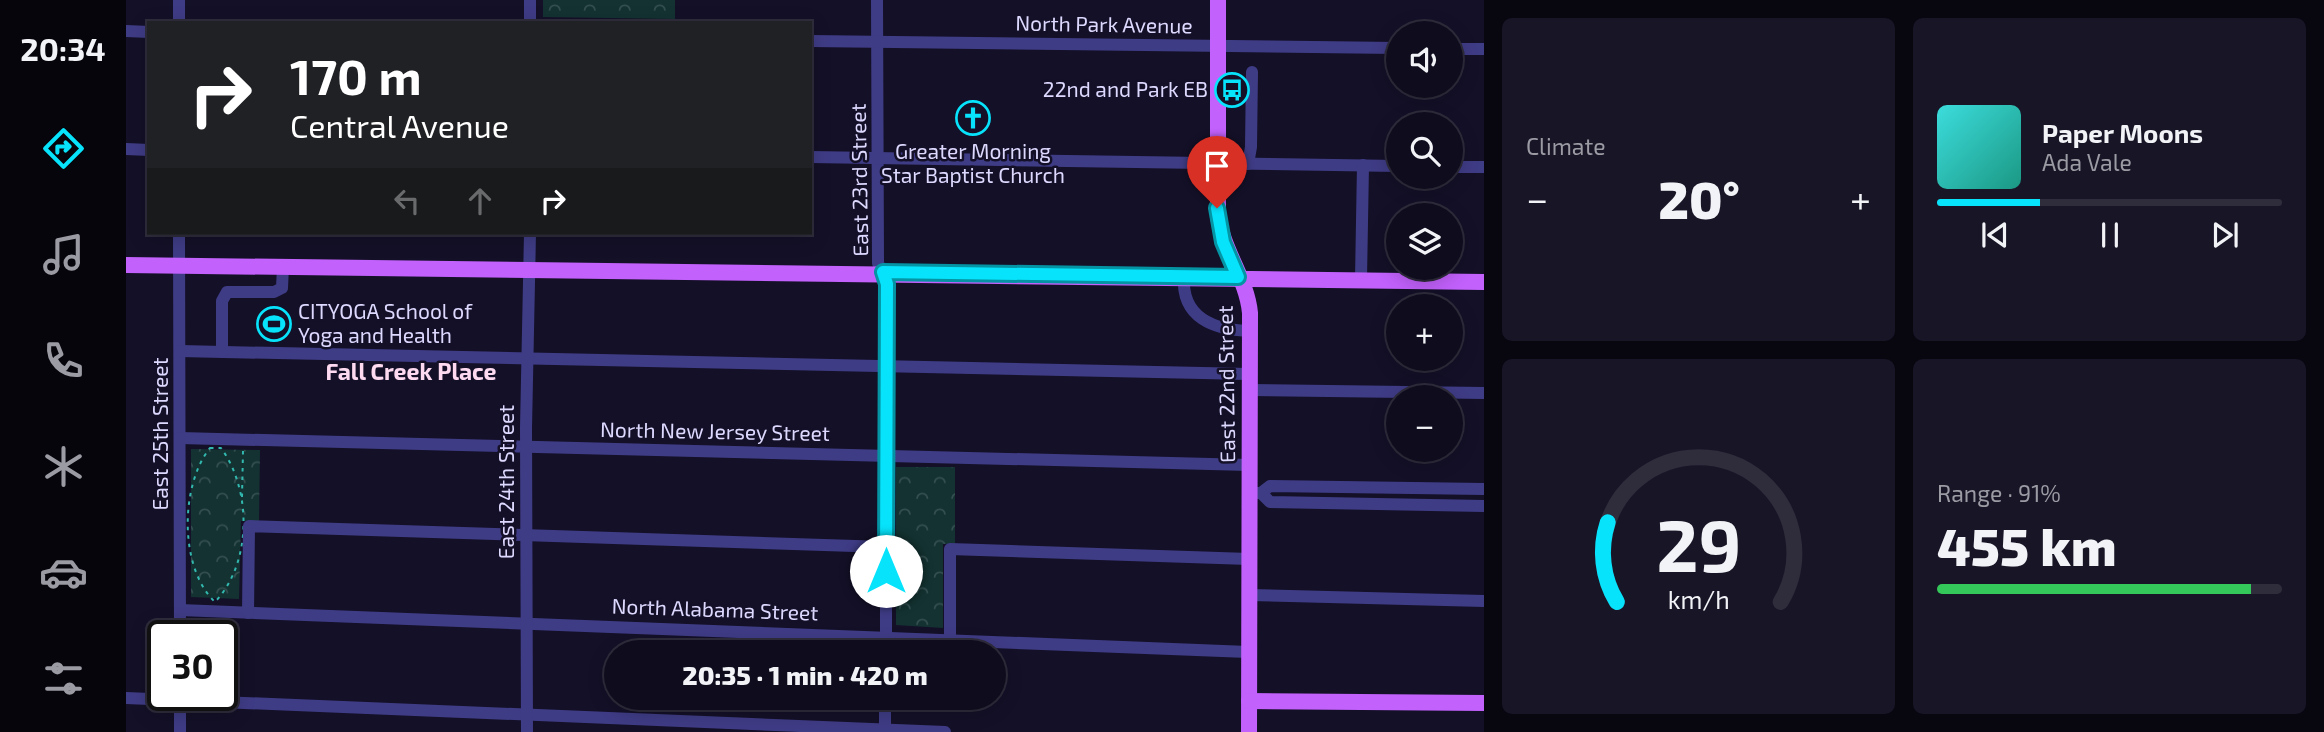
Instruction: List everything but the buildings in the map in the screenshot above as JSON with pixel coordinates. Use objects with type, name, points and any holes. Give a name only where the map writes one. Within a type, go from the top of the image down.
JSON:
[{"type":"main road","name":"East 22nd Street","points":[[1218,0],[1217,163],[1220,228],[1249,301],[1249,465],[1255,493],[1248,595],[1249,732]]},
{"type":"main road","points":[[126,265],[883,272],[1484,282]]},
{"type":"main road","points":[[1249,701],[1484,703]]},
{"type":"street","points":[[179,0],[179,21]]},
{"type":"street","points":[[530,0],[530,21]]},
{"type":"street","name":"East 23rd Street","points":[[877,0],[878,263],[887,284],[886,637]]},
{"type":"street","points":[[126,32],[147,32]]},
{"type":"street","name":"North Park Avenue","points":[[812,41],[1386,48]]},
{"type":"street","points":[[1463,49],[1484,49]]},
{"type":"street","points":[[1248,164],[1251,147],[1252,72]]},
{"type":"street","points":[[126,149],[147,150]]},
{"type":"street","points":[[812,157],[1386,166]]},
{"type":"street","points":[[1361,279],[1363,165]]},
{"type":"street","points":[[1463,167],[1484,167]]},
{"type":"street","name":"East 25th Street","points":[[179,235],[180,620]]},
{"type":"street","name":"East 24th Street","points":[[527,732],[526,447],[530,235]]},
{"type":"street","points":[[222,352],[222,301],[227,292],[274,292],[282,288],[284,266]]},
{"type":"street","points":[[1184,276],[1183,288],[1187,303],[1203,322],[1223,330],[1250,331]]},
{"type":"street","points":[[180,351],[886,364],[1484,393]]},
{"type":"street","name":"North New Jersey Street","points":[[180,438],[1249,465]]},
{"type":"street","points":[[1255,493],[1270,486],[1484,489]]},
{"type":"street","points":[[1402,488],[1402,505]]},
{"type":"street","points":[[1255,493],[1270,502],[1484,506]]},
{"type":"street","points":[[248,613],[249,526],[886,547]]},
{"type":"street","points":[[950,639],[950,549],[1249,559]]},
{"type":"street","points":[[1248,595],[1484,601]]},
{"type":"street","name":"North Alabama Street","points":[[180,610],[1248,652]]},
{"type":"street","points":[[126,698],[147,698]]},
{"type":"street","points":[[238,700],[944,732]]},
{"type":"street","points":[[885,710],[885,731]]},
{"type":"street","points":[[180,711],[180,732]]},
{"type":"path","points":[[242,506],[235,469],[230,458],[221,448],[209,447],[198,464],[191,488],[189,545],[199,582],[215,601],[226,592],[236,569],[242,506],[243,448]]},
{"type":"green space","points":[[543,0],[675,0],[675,19],[543,17]]},
{"type":"green space","points":[[191,449],[260,450],[259,521],[241,521],[239,599],[191,597]]},
{"type":"green space","points":[[896,467],[955,467],[955,544],[943,544],[943,628],[896,625]]},
{"type":"place","name":"22nd and Park EB","points":[[1232,90]]},
{"type":"place","name":"Greater Morning Star Baptist Church","points":[[973,118]]},
{"type":"place","name":"CITYOGA School of Yoga and Health","points":[[274,324]]},
{"type":"district","name":"Fall Creek Place","points":[[411,372]]},
{"type":"route","points":[[886,571],[887,284],[883,272],[1238,277],[1223,242],[1217,208]]}]
